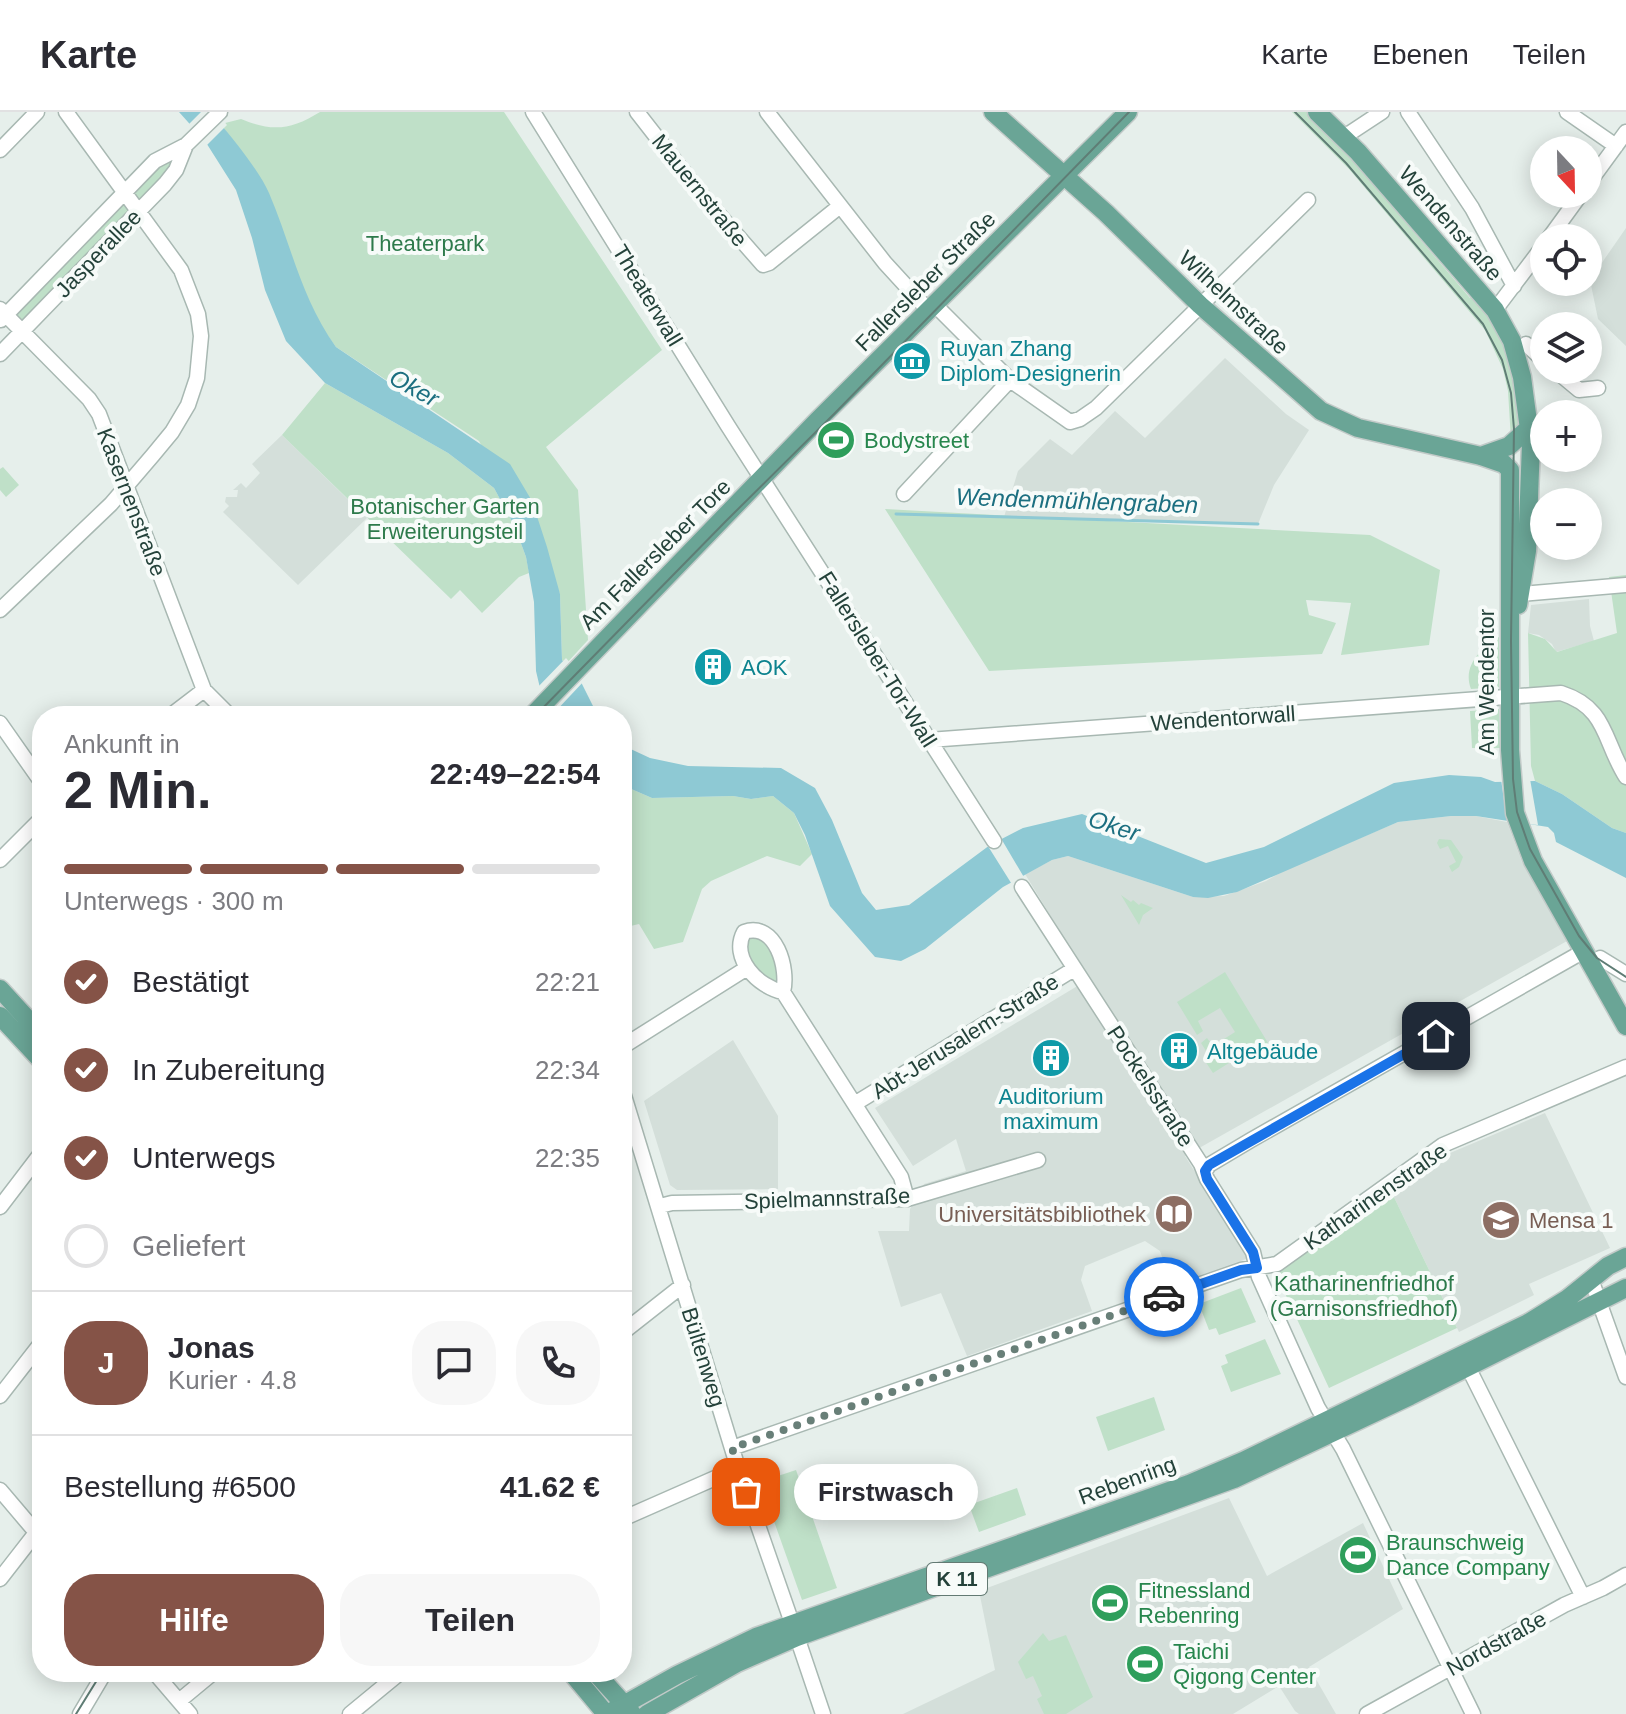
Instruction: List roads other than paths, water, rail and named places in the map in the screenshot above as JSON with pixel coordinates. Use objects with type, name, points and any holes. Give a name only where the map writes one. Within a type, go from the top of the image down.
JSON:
[{"type":"main road","name":"Wilhelmstraße","points":[[993,112],[1106,213],[1200,305],[1294,390],[1329,417],[1358,428],[1481,456]]},
{"type":"main road","name":"Wendenstraße","points":[[1317,112],[1344,137],[1495,310],[1507,329],[1518,360],[1529,428]]},
{"type":"main road","name":"Fallersleber Straße","points":[[763,478],[1124,114]]},
{"type":"main road","points":[[1481,456],[1509,446],[1529,428]]},
{"type":"main road","name":"Am Wendentor","points":[[1515,589],[1527,551],[1529,428]]},
{"type":"main road","name":"Am Wendentor","points":[[1481,456],[1504,464],[1512,476],[1517,616],[1514,696],[1516,779],[1523,824],[1533,861],[1592,954]]},
{"type":"main road","name":"Am Fallersleber Tore","points":[[540,706],[763,478]]},
{"type":"main road","points":[[1592,954],[1626,1006]]},
{"type":"main road","points":[[1592,954],[1626,1026]]},
{"type":"main road","points":[[0,989],[32,1024]]},
{"type":"main road","points":[[2,1023],[32,1052]]},
{"type":"main road","name":"Rebenring","points":[[617,1712],[734,1647],[795,1630],[1180,1500],[1262,1468],[1330,1427],[1528,1323],[1626,1257]]},
{"type":"main road","name":"Rebenring","points":[[1330,1427],[1468,1367],[1626,1288]]},
{"type":"main road","name":"Rebenring","points":[[647,1714],[795,1630]]},
{"type":"main road","points":[[582,1682],[617,1712]]},
{"type":"main road","points":[[600,1682],[617,1712]]},
{"type":"street","points":[[0,150],[37,112]]},
{"type":"street","points":[[0,610],[111,504],[170,435],[188,405],[197,378],[200,345],[198,314],[181,270],[66,112]]},
{"type":"street","name":"Jasperallee","points":[[2,315],[155,161],[186,145],[220,112]]},
{"type":"street","name":"Theaterwall","points":[[533,112],[763,478]]},
{"type":"street","name":"Mauernstraße","points":[[637,112],[701,194],[763,265],[840,206]]},
{"type":"street","points":[[767,112],[885,263],[1010,380],[1070,422],[1096,408],[1308,200]]},
{"type":"street","points":[[1344,137],[1382,112]]},
{"type":"street","points":[[1408,112],[1472,208],[1514,286]]},
{"type":"street","points":[[1567,112],[1616,146]]},
{"type":"street","points":[[1602,165],[1626,132]]},
{"type":"street","name":"Jasperallee","points":[[0,354],[171,177],[186,145]]},
{"type":"street","points":[[1495,310],[1530,264]]},
{"type":"street","name":"Kasernenstraße","points":[[2,315],[95,406],[204,690],[220,706]]},
{"type":"street","points":[[1526,344],[1530,348]]},
{"type":"street","points":[[904,494],[1010,380]]},
{"type":"street","points":[[1572,384],[1579,390],[1598,388]]},
{"type":"street","name":"Fallersleber-Tor-Wall","points":[[763,478],[994,841]]},
{"type":"street","points":[[1515,589],[1626,585]]},
{"type":"street","points":[[183,706],[204,690]]},
{"type":"street","name":"Wendentorwall","points":[[929,740],[1561,693],[1587,704],[1604,729],[1616,762],[1626,777]]},
{"type":"street","points":[[0,723],[32,769]]},
{"type":"street","points":[[0,860],[32,828]]},
{"type":"street","name":"Pockelsstraße","points":[[1022,887],[1205,1171],[1253,1252],[1293,1353],[1473,1714]]},
{"type":"street","points":[[783,992],[786,968],[781,954],[767,937],[752,929],[744,932],[741,939],[747,968],[761,984],[783,992],[901,1177],[907,1199]]},
{"type":"street","points":[[1205,1171],[1209,1165],[1251,1140],[1592,954],[1626,974]]},
{"type":"street","points":[[632,1041],[747,968]]},
{"type":"street","name":"Abt-Jerusalem-Straße","points":[[856,1103],[1074,969]]},
{"type":"street","name":"Katharinenstraße","points":[[732,1448],[1228,1274],[1277,1264],[1443,1145],[1626,1067]]},
{"type":"street","name":"Bültenweg","points":[[632,1120],[738,1468],[823,1714]]},
{"type":"street","name":"Spielmannstraße","points":[[660,1206],[672,1203],[907,1199],[1038,1160]]},
{"type":"street","points":[[0,1207],[32,1165]]},
{"type":"street","points":[[1591,1279],[1626,1377]]},
{"type":"street","points":[[632,1325],[683,1285]]},
{"type":"street","points":[[0,1396],[32,1355]]},
{"type":"street","points":[[1468,1367],[1583,1597]]},
{"type":"street","points":[[632,1515],[738,1468]]},
{"type":"street","points":[[0,1490],[32,1526]]},
{"type":"street","points":[[0,1579],[32,1544]]},
{"type":"street","name":"Nordstraße","points":[[1367,1714],[1564,1605],[1626,1575]]},
{"type":"street","points":[[80,1714],[99,1682]]},
{"type":"street","points":[[163,1682],[190,1714]]},
{"type":"street","points":[[179,1701],[202,1682]]},
{"type":"street","points":[[350,1714],[389,1682]]},
{"type":"water","points":[[179,112],[210,112],[258,173],[269,193],[305,291],[336,347],[510,464],[532,501],[560,594],[562,660],[580,680],[593,706],[554,706],[540,688],[536,671],[534,602],[526,557],[515,527],[494,488],[448,453],[325,383],[286,341],[265,290],[236,190],[205,141]]},
{"type":"water","points":[[632,750],[650,758],[688,766],[781,768],[815,788],[832,820],[862,893],[876,910],[909,905],[990,845],[1023,828],[1082,814],[1206,863],[1264,847],[1394,783],[1449,775],[1481,777],[1495,782],[1535,781],[1562,794],[1612,828],[1626,833],[1626,878],[1556,842],[1554,833],[1548,827],[1476,816],[1398,822],[1237,892],[1208,898],[1193,897],[1068,856],[1052,860],[1003,887],[925,949],[901,961],[875,957],[830,906],[794,813],[773,796],[751,799],[733,796],[652,798],[632,789]]},
{"type":"waterway","name":"Wendenmühlengraben","points":[[896,514],[1258,524]]},
{"type":"tram line","points":[[545,706],[1129,112]]},
{"type":"tram line","points":[[1295,112],[1346,163],[1483,324],[1502,360],[1511,393],[1514,429],[1511,641],[1513,779],[1517,812],[1530,849],[1579,936],[1597,958],[1626,977]]},
{"type":"tram line","points":[[76,1714],[96,1682]]},
{"type":"place","name":"Ruyan Zhang Diplom-Designerin","points":[[912,361]]},
{"type":"place","name":"Bodystreet","points":[[836,440]]},
{"type":"place","name":"AOK","points":[[713,667]]},
{"type":"place","name":"Altgebäude","points":[[1179,1051]]},
{"type":"place","name":"Auditorium maximum","points":[[1051,1058]]},
{"type":"place","name":"Universitätsbibliothek","points":[[1174,1214]]},
{"type":"place","name":"Mensa 1","points":[[1501,1220]]},
{"type":"place","name":"Firstwasch","points":[[746,1492]]},
{"type":"place","name":"Braunschweig Dance Company","points":[[1358,1555]]},
{"type":"place","name":"Fitnessland Rebenring","points":[[1110,1603]]},
{"type":"place","name":"Taichi Qigong Center","points":[[1145,1664]]},
{"type":"park label","name":"Theaterpark","points":[[425,243]]},
{"type":"park label","name":"Botanischer Garten Erweiterungsteil","points":[[445,518]]},
{"type":"park label","name":"Katharinenfriedhof (Garnisonsfriedhof)","points":[[1364,1296]]},
{"type":"water label","name":"Oker","points":[[414,388]]},
{"type":"water label","name":"Oker","points":[[1114,826]]}]
